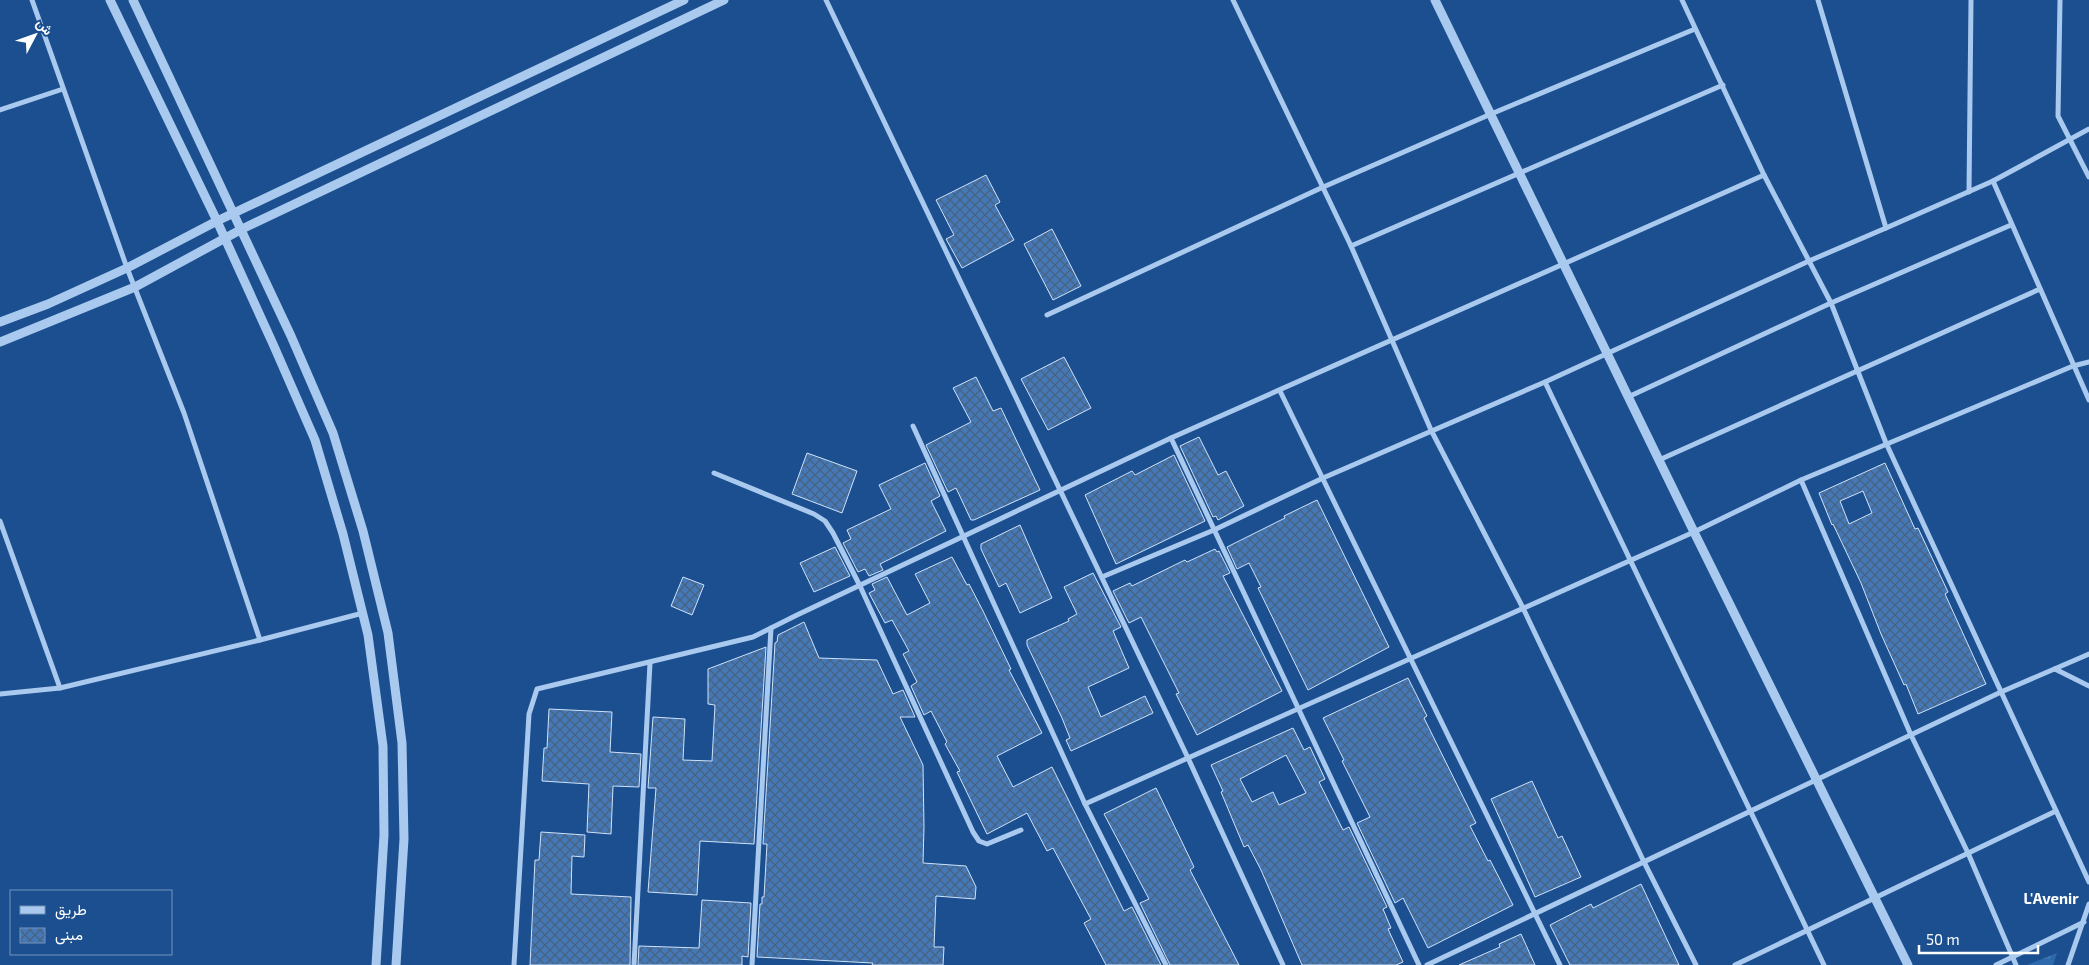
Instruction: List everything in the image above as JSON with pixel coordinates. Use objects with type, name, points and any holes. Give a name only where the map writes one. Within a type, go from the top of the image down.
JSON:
[{"type":"street","points":[[32,0],[127,268],[184,413],[260,640]]},
{"type":"street","points":[[110,0],[217,221],[315,440],[343,534],[368,635],[383,746],[384,835],[376,965]]},
{"type":"street","points":[[133,0],[235,213],[333,433],[361,523],[388,633],[402,743],[404,839],[396,965]]},
{"type":"street","points":[[0,322],[48,304],[127,268],[217,221],[684,0]]},
{"type":"street","points":[[0,342],[135,286],[242,229],[724,0]]},
{"type":"street","points":[[826,0],[1188,758],[1283,965]]},
{"type":"street","points":[[1233,0],[1321,188],[1351,246],[1431,430],[1523,608],[1644,862],[1696,965]]},
{"type":"street","points":[[1435,0],[1816,781],[1908,965]]},
{"type":"street","points":[[1682,0],[1764,174],[1831,303],[1886,443],[2089,882]]},
{"type":"street","points":[[1818,0],[1886,228]]},
{"type":"street","points":[[1969,192],[1971,0]]},
{"type":"street","points":[[2060,0],[2058,116],[2089,178]]},
{"type":"street","points":[[1047,316],[1321,188],[1491,114],[1695,29]]},
{"type":"street","points":[[1351,246],[1722,85]]},
{"type":"street","points":[[0,110],[63,89]]},
{"type":"street","points":[[1102,577],[1214,530],[1322,478],[1545,382],[1809,261],[1969,192],[2089,129]]},
{"type":"street","points":[[514,965],[529,714],[537,689],[753,638],[963,538],[1060,489],[1171,438],[1764,174]]},
{"type":"street","points":[[1993,181],[2089,400]]},
{"type":"street","points":[[1628,396],[1831,303],[2011,225]]},
{"type":"street","points":[[1659,460],[2040,288]]},
{"type":"street","points":[[1085,804],[1694,532],[1801,480],[2073,366],[2089,362]]},
{"type":"street","points":[[1545,382],[1824,965]]},
{"type":"street","points":[[1280,391],[1560,965]]},
{"type":"street","points":[[913,426],[1085,804],[1166,965]]},
{"type":"street","points":[[1171,438],[1419,965]]},
{"type":"street","points":[[714,473],[814,514],[825,521],[860,586],[973,832],[980,841],[987,844],[1021,830]]},
{"type":"street","points":[[1801,480],[1911,735],[1968,853],[2016,965]]},
{"type":"street","points":[[0,521],[60,688]]},
{"type":"street","points":[[0,694],[60,688],[260,640],[363,612]]},
{"type":"street","points":[[752,965],[771,628]]},
{"type":"street","points":[[1427,965],[2001,692],[2089,654]]},
{"type":"street","points":[[634,965],[650,663]]},
{"type":"street","points":[[2055,669],[2089,686]]},
{"type":"street","points":[[1735,965],[2056,811]]},
{"type":"street","points":[[2068,965],[2089,904]]},
{"type":"street","points":[[1996,965],[2084,922]]},
{"type":"green space","points":[[2057,953],[2053,965],[2027,965]]},
{"type":"building","points":[[986,175],[1000,202],[995,205],[1014,240],[962,268],[946,239],[954,235],[936,200]]},
{"type":"building","points":[[1052,229],[1081,286],[1053,300],[1024,244]]},
{"type":"building","points":[[1064,357],[1091,408],[1048,430],[1021,379]]},
{"type":"building","points":[[976,377],[993,411],[1001,408],[1040,490],[971,520],[956,488],[948,492],[926,445],[971,422],[953,388]]},
{"type":"building","points":[[1199,437],[1218,475],[1226,471],[1244,506],[1218,520],[1216,516],[1213,517],[1180,446]]},
{"type":"building","points":[[807,453],[857,471],[842,513],[792,494]]},
{"type":"building","points":[[1174,455],[1205,521],[1116,564],[1085,495],[1132,471],[1135,475]]},
{"type":"building","points":[[925,463],[940,496],[931,501],[946,531],[880,564],[883,570],[869,576],[865,569],[858,572],[843,543],[851,539],[847,530],[891,509],[879,485]]},
{"type":"building","points":[[1885,463],[1915,529],[1918,528],[1948,592],[1945,594],[1986,684],[1918,714],[1906,684],[1904,685],[1881,634],[1861,583],[1832,525],[1819,493]],"holes":[[[1863,491],[1872,513],[1849,524],[1840,501]]]},
{"type":"building","points":[[1317,500],[1389,647],[1308,690],[1258,588],[1261,587],[1249,563],[1237,569],[1227,547]]},
{"type":"building","points":[[1020,525],[1052,598],[1020,613],[1006,583],[999,587],[981,549],[981,544]]},
{"type":"building","points":[[835,547],[850,576],[814,592],[800,563]]},
{"type":"building","points":[[1215,549],[1217,552],[1219,551],[1230,573],[1223,576],[1282,691],[1197,735],[1176,694],[1179,693],[1141,617],[1129,623],[1113,591],[1130,583],[1132,586],[1185,560],[1187,562]]},
{"type":"building","points":[[952,557],[983,611],[1011,669],[1009,670],[1042,733],[997,756],[1013,787],[1052,767],[1124,911],[1132,907],[1161,965],[1106,965],[1084,923],[1091,919],[1053,848],[1047,851],[1027,813],[987,834],[957,772],[960,771],[945,744],[947,742],[931,711],[924,715],[911,686],[917,682],[903,654],[909,651],[892,620],[885,623],[869,593],[875,590],[872,584],[887,577],[907,615],[930,603],[915,574]]},
{"type":"building","points":[[1093,573],[1121,627],[1113,631],[1129,668],[1088,687],[1101,717],[1145,696],[1153,713],[1071,751],[1066,740],[1070,738],[1027,645],[1027,640],[1069,621],[1068,619],[1077,614],[1064,587]]},
{"type":"building","points":[[683,577],[704,585],[692,615],[671,606]]},
{"type":"building","points":[[804,622],[819,658],[877,660],[893,694],[903,690],[915,717],[900,717],[923,765],[923,863],[966,866],[976,887],[975,899],[936,896],[934,947],[944,947],[943,965],[872,965],[873,963],[757,957],[760,904],[762,904],[762,897],[764,897],[767,844],[763,844],[775,643],[777,642],[778,635]]},
{"type":"building","points":[[766,647],[754,844],[700,841],[697,895],[648,892],[656,788],[648,788],[653,717],[685,719],[683,760],[712,761],[715,705],[708,704],[708,669]]},
{"type":"building","points":[[1408,678],[1427,716],[1424,718],[1476,823],[1470,826],[1513,905],[1428,948],[1403,898],[1395,903],[1357,823],[1370,817],[1323,718]]},
{"type":"building","points":[[549,709],[612,712],[610,752],[641,754],[639,787],[613,786],[611,834],[587,832],[589,784],[542,781],[544,748],[547,748]]},
{"type":"building","points":[[1293,728],[1304,750],[1310,747],[1325,779],[1319,782],[1343,830],[1349,827],[1387,907],[1383,909],[1391,928],[1388,929],[1403,962],[1396,965],[1302,965],[1261,870],[1248,845],[1244,847],[1211,765]],"holes":[[[1286,755],[1306,793],[1279,805],[1273,792],[1252,802],[1240,779]]]},
{"type":"building","points":[[1532,781],[1558,838],[1562,836],[1581,877],[1535,897],[1491,799]]},
{"type":"building","points":[[1156,788],[1194,867],[1190,870],[1239,965],[1170,965],[1140,903],[1149,899],[1104,814]]},
{"type":"building","points":[[541,832],[585,835],[584,857],[572,856],[571,894],[631,897],[630,965],[530,965],[535,860],[539,860]]},
{"type":"building","points":[[1641,884],[1679,965],[1570,965],[1550,925],[1591,904],[1593,908]]},
{"type":"building","points":[[702,900],[751,903],[748,957],[742,956],[742,965],[638,965],[639,946],[699,948]]},
{"type":"building","points":[[1521,934],[1535,965],[1459,965],[1500,947],[1499,944]]},
{"type":"district","name":"L'Avenir","points":[[2051,898]]}]
